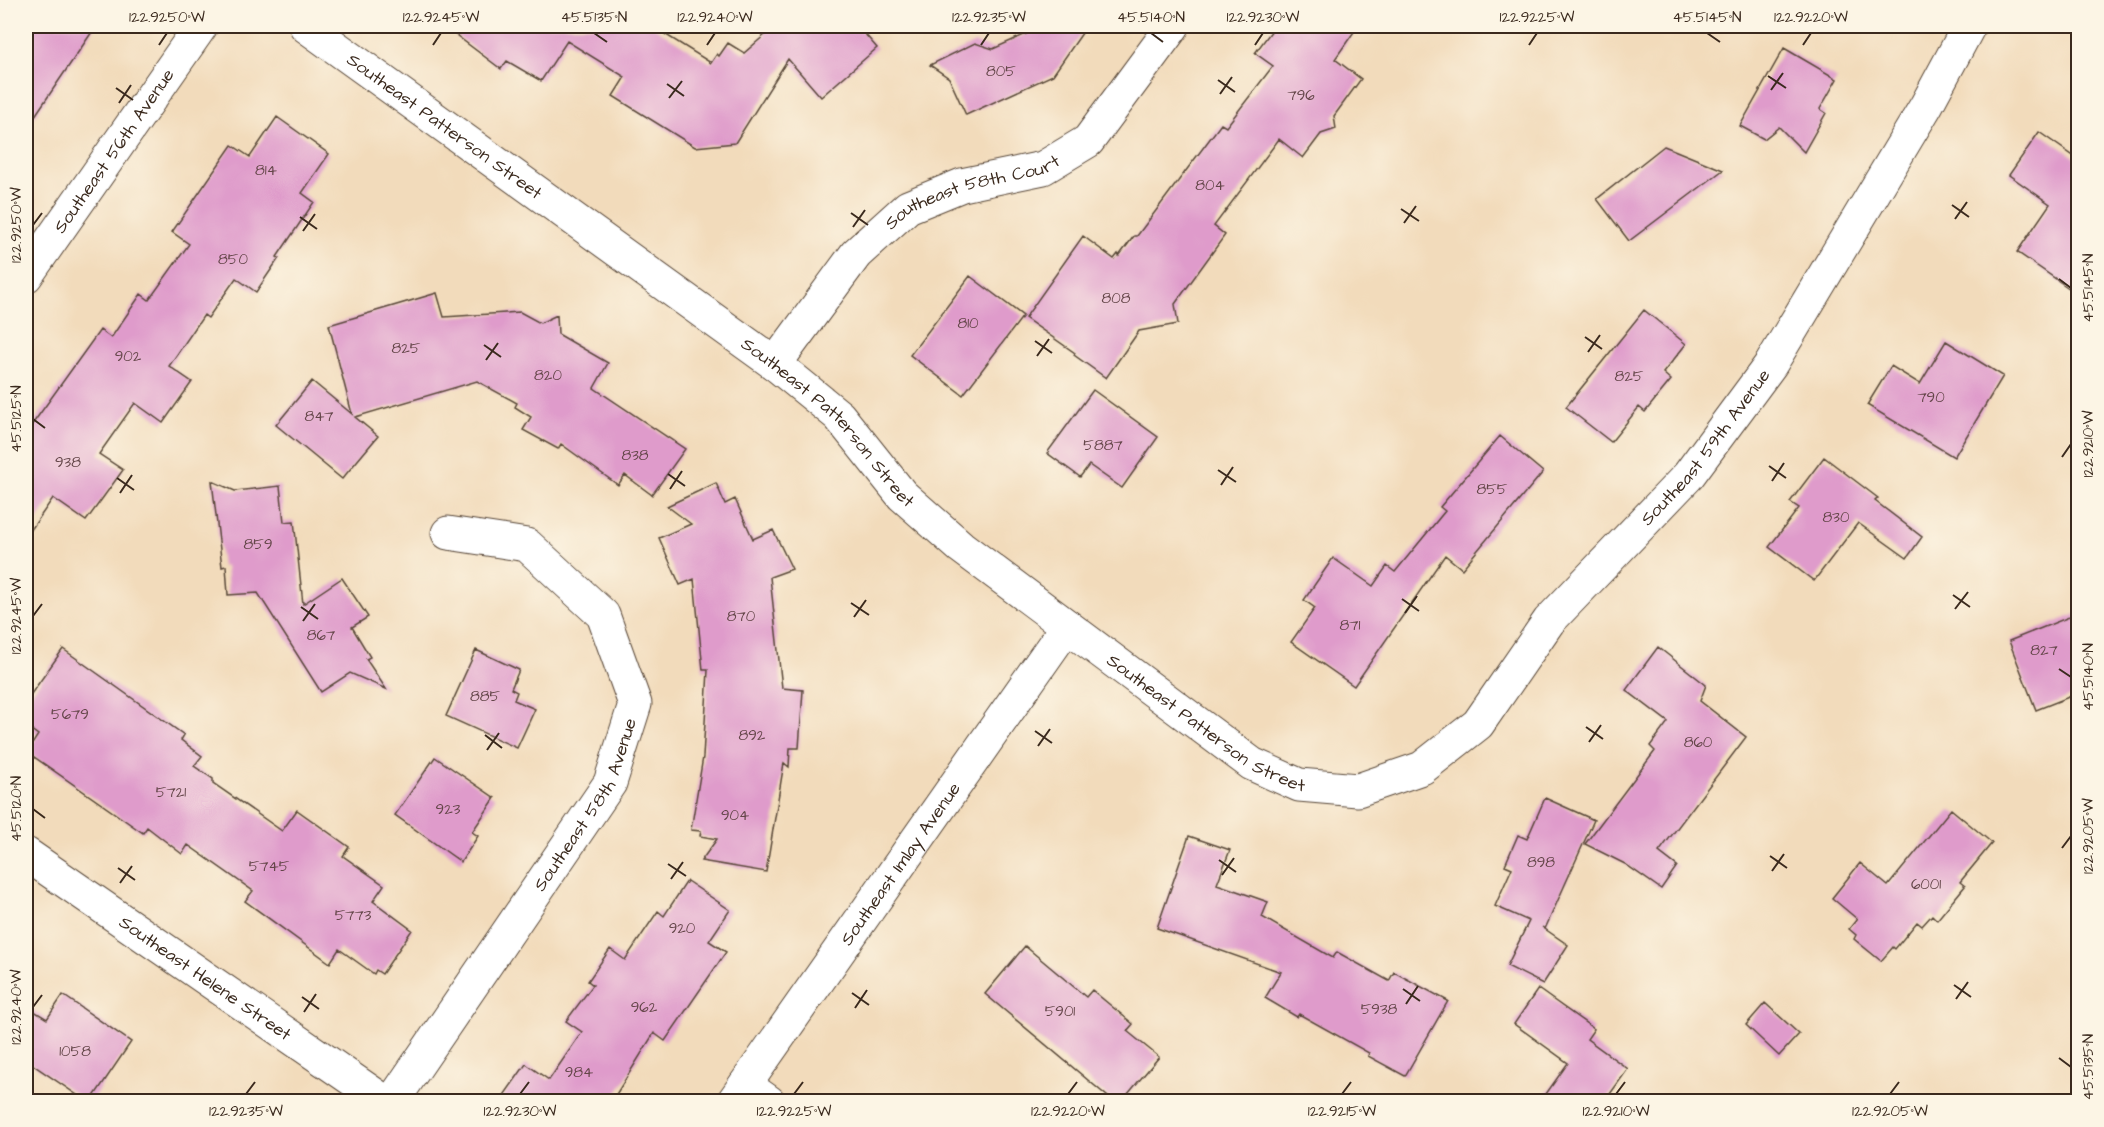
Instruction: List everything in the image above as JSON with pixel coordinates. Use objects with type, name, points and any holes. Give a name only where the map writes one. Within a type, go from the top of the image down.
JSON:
[{"type":"street","name":"Southeast 56th Avenue","points":[[26,276],[201,26]]},
{"type":"street","name":"Southeast Patterson Street","points":[[306,26],[775,364],[839,416],[902,495],[961,547],[1252,764],[1299,785],[1358,790]]},
{"type":"street","name":"Southeast 58th Court","points":[[775,364],[856,254],[908,207],[962,184],[1043,168],[1088,141],[1173,26]]},
{"type":"street","name":"Southeast 59th Avenue","points":[[1358,790],[1422,768],[1478,724],[1549,621],[1688,476],[1771,364],[1926,106],[1969,26]]},
{"type":"street","name":"Southeast 58th Avenue","points":[[392,1101],[610,783],[635,704],[603,615],[527,545],[448,533]]},
{"type":"street","name":"Southeast Imlay Avenue","points":[[749,1096],[1067,626]]},
{"type":"street","name":"Southeast Helene Street","points":[[29,865],[385,1101]]},
{"type":"building","points":[[26,26],[96,26],[26,129]]},
{"type":"building","points":[[444,26],[652,26],[711,63],[728,43],[744,53],[766,34],[759,26],[858,26],[877,48],[821,97],[788,59],[735,143],[695,147],[613,96],[625,77],[567,41],[541,81],[507,61],[501,69]]},
{"type":"building","points":[[1044,26],[1087,26],[1053,75],[966,115],[949,78],[930,65],[975,43],[993,49]]},
{"type":"building","points":[[1275,26],[1358,26],[1335,59],[1361,79],[1334,116],[1336,129],[1321,134],[1303,158],[1279,139],[1214,226],[1225,235],[1175,304],[1178,324],[1139,331],[1106,378],[1025,318],[1083,236],[1114,259],[1118,254],[1119,256],[1134,236],[1137,236],[1221,124],[1226,127],[1273,66],[1255,53]]},
{"type":"building","points":[[1784,48],[1837,79],[1820,109],[1826,113],[1804,152],[1779,127],[1764,139],[1740,126]]},
{"type":"building","points":[[277,117],[329,154],[302,193],[314,202],[256,292],[236,278],[208,318],[204,315],[169,366],[192,382],[163,423],[135,403],[99,454],[123,470],[86,521],[53,498],[26,537],[26,433],[100,330],[111,338],[141,294],[149,300],[189,244],[172,232],[232,145],[250,157]]},
{"type":"building","points":[[2039,132],[2079,160],[2079,295],[2017,252],[2050,204],[2009,175]]},
{"type":"building","points":[[1664,146],[1723,170],[1629,241],[1597,199]]},
{"type":"building","points":[[970,276],[1023,316],[963,395],[910,355]]},
{"type":"building","points":[[437,293],[444,317],[520,312],[540,323],[557,315],[558,334],[608,363],[594,388],[685,449],[652,495],[625,475],[618,485],[561,444],[558,449],[523,430],[531,417],[515,407],[517,403],[477,381],[355,417],[378,436],[342,479],[276,425],[312,381],[352,414],[329,325]]},
{"type":"building","points":[[1644,310],[1686,344],[1663,373],[1671,380],[1645,412],[1639,407],[1611,442],[1566,407]]},
{"type":"building","points":[[1946,341],[2003,376],[1954,457],[1867,405],[1891,366],[1920,384]]},
{"type":"building","points":[[1093,390],[1158,437],[1122,488],[1089,465],[1080,477],[1047,453]]},
{"type":"building","points":[[1500,436],[1543,472],[1462,569],[1445,555],[1354,686],[1291,642],[1315,608],[1304,600],[1333,558],[1373,586],[1387,566],[1395,572],[1445,511],[1440,507]]},
{"type":"building","points":[[1824,457],[1878,498],[1875,501],[1922,537],[1907,558],[1858,523],[1814,581],[1769,547],[1799,508],[1790,502]]},
{"type":"building","points":[[212,481],[235,491],[280,486],[284,522],[294,521],[303,604],[342,578],[368,617],[352,627],[370,657],[366,659],[386,689],[350,673],[321,692],[258,593],[228,595],[226,566],[222,567]]},
{"type":"building","points":[[716,483],[725,504],[735,499],[753,539],[773,530],[792,569],[770,577],[782,688],[803,690],[799,748],[790,748],[789,767],[784,763],[766,872],[701,861],[717,839],[700,836],[701,831],[691,830],[703,757],[708,670],[703,670],[694,579],[680,585],[659,538],[691,524],[667,506]]},
{"type":"building","points":[[2079,613],[2079,693],[2036,710],[2009,641]]},
{"type":"building","points":[[1658,647],[1706,685],[1700,701],[1746,737],[1659,852],[1677,866],[1661,889],[1625,864],[1585,844],[1655,751],[1650,746],[1668,722],[1626,690]]},
{"type":"building","points":[[63,649],[184,735],[181,740],[202,756],[194,766],[213,779],[213,783],[282,831],[297,810],[349,847],[343,856],[384,885],[373,901],[412,930],[382,974],[376,970],[374,974],[339,949],[330,963],[245,901],[253,891],[188,845],[182,854],[147,827],[143,833],[27,752],[38,735],[26,726],[26,701]]},
{"type":"building","points":[[476,650],[519,670],[511,689],[517,692],[514,700],[535,709],[517,748],[446,716]]},
{"type":"building","points":[[435,757],[495,798],[472,832],[478,836],[461,862],[395,815]]},
{"type":"building","points":[[1545,798],[1594,820],[1545,929],[1542,927],[1568,945],[1543,984],[1507,966],[1529,921],[1495,906],[1512,868],[1505,865],[1518,835],[1527,839]]},
{"type":"building","points":[[1951,809],[1992,843],[1960,882],[1965,886],[1937,920],[1932,915],[1922,926],[1917,922],[1895,949],[1893,947],[1881,961],[1854,939],[1856,935],[1849,929],[1857,919],[1832,898],[1860,863],[1888,886]]},
{"type":"building","points":[[1189,836],[1230,850],[1217,884],[1268,902],[1262,917],[1333,958],[1337,952],[1389,981],[1394,972],[1448,1001],[1405,1076],[1299,1014],[1297,1017],[1265,998],[1281,972],[1157,928]]},
{"type":"building","points":[[687,881],[730,910],[709,941],[726,952],[665,1041],[654,1033],[612,1101],[500,1101],[526,1064],[549,1080],[582,1032],[566,1021],[593,985],[588,981],[610,949],[625,960],[658,911],[664,916]]},
{"type":"building","points":[[1025,946],[1086,997],[1092,990],[1133,1024],[1127,1031],[1159,1057],[1122,1101],[1113,1101],[985,994]]},
{"type":"building","points":[[1538,989],[1594,1029],[1587,1039],[1628,1069],[1605,1101],[1541,1101],[1568,1063],[1514,1024]]},
{"type":"building","points":[[63,995],[131,1042],[91,1101],[86,1101],[26,1060],[26,1006],[47,1019]]},
{"type":"building","points":[[1765,1003],[1799,1034],[1779,1056],[1746,1025]]}]
